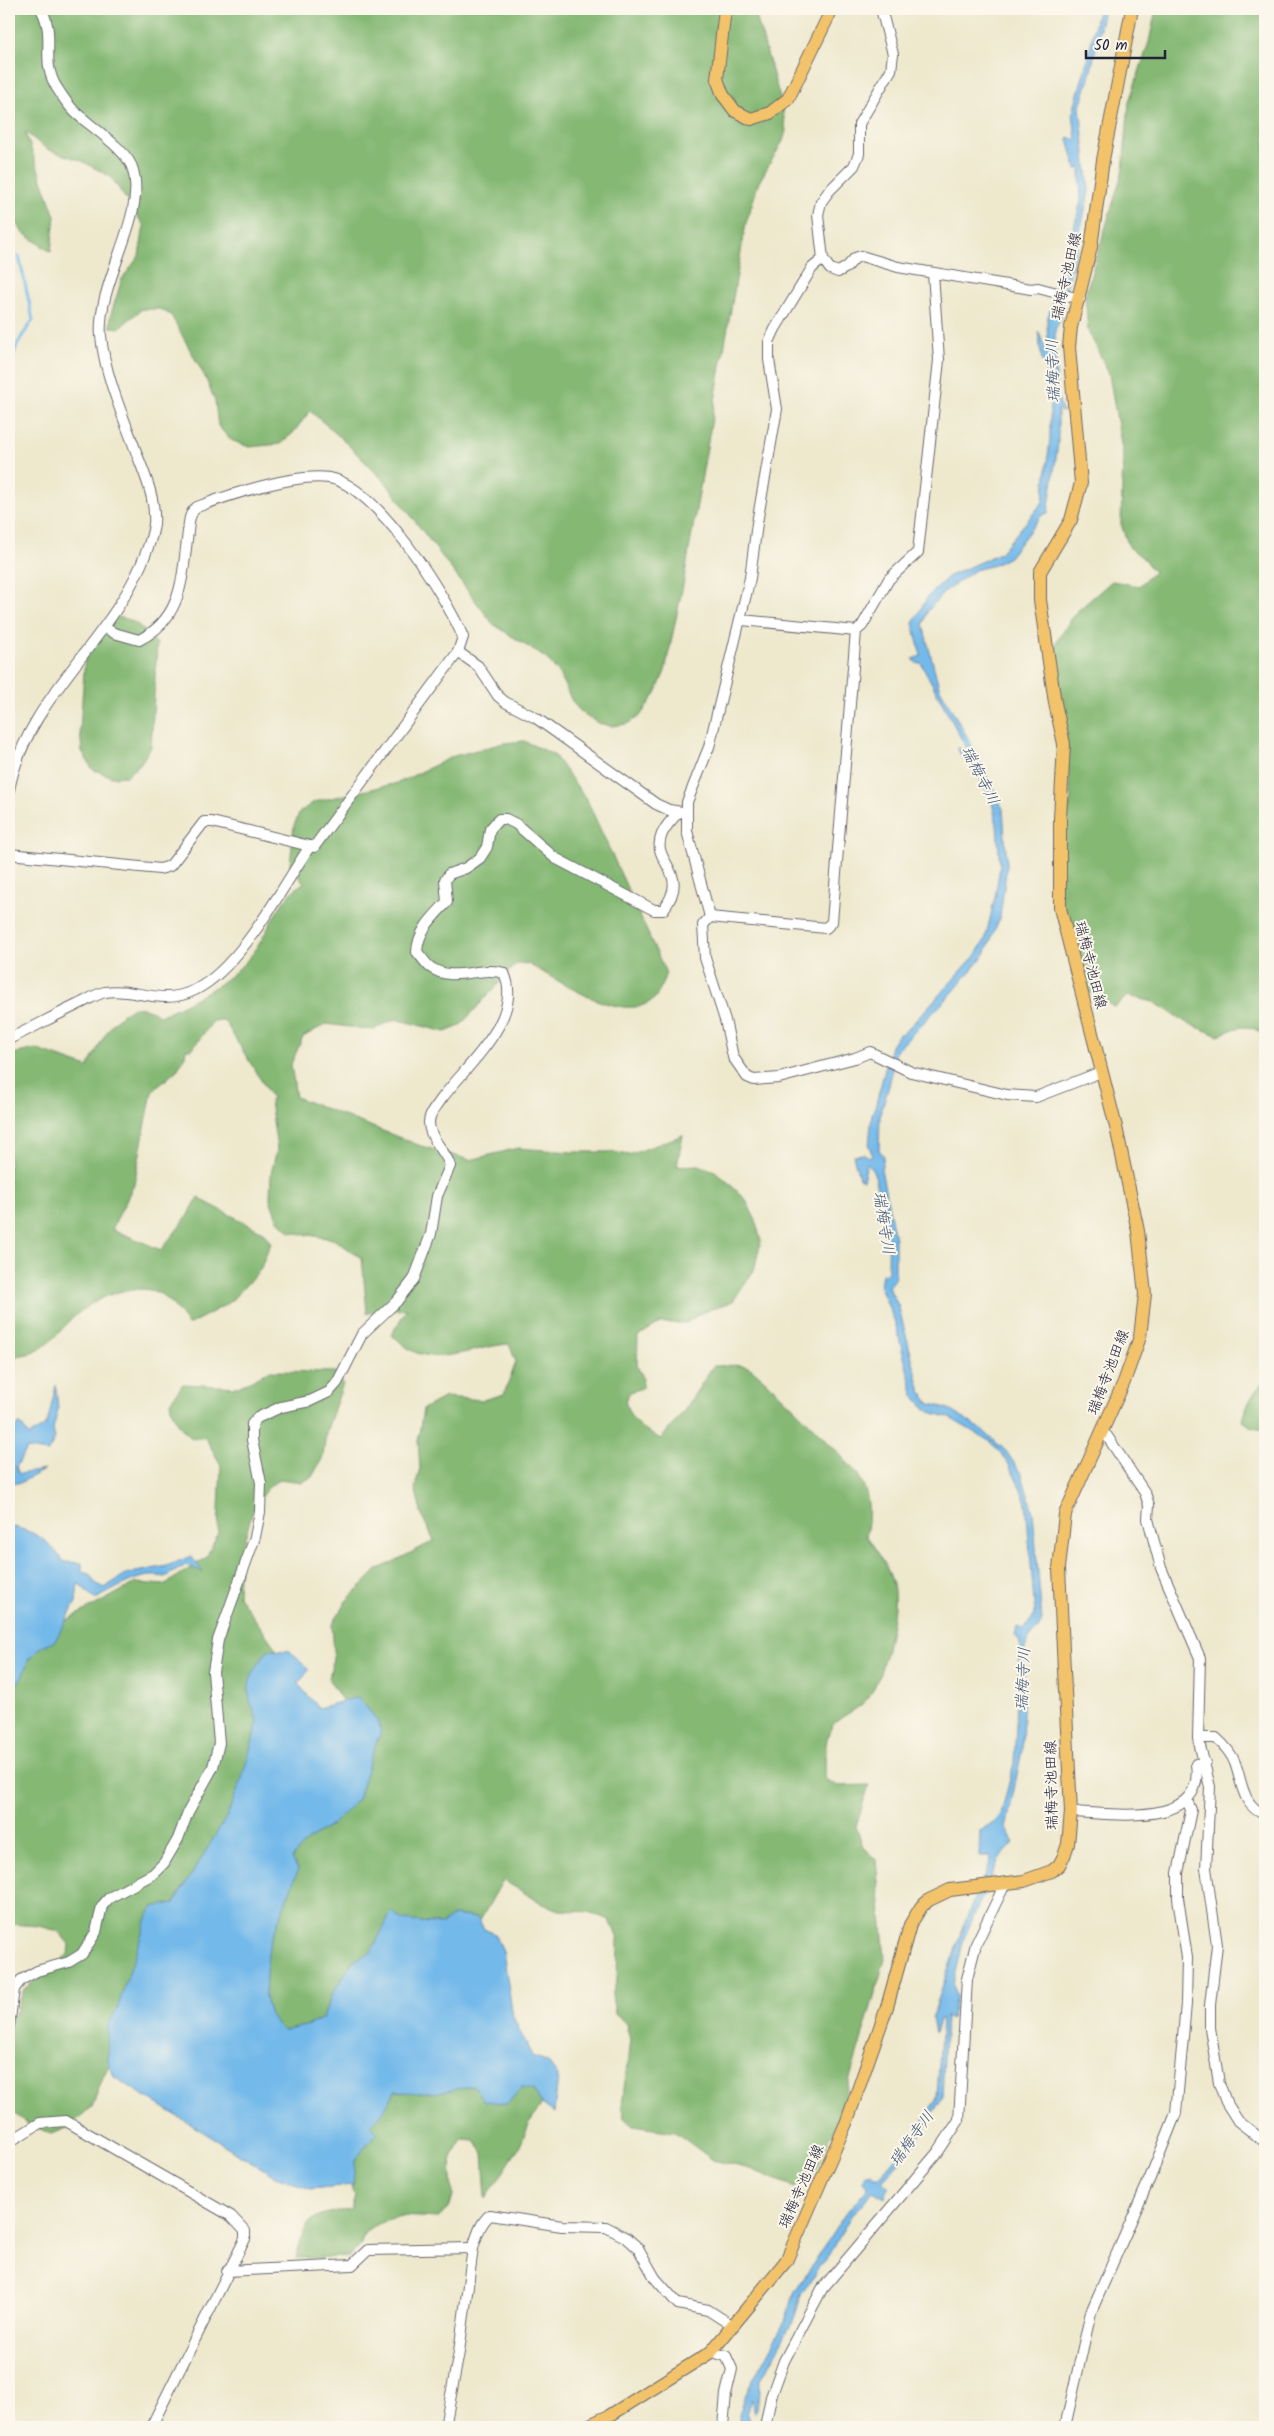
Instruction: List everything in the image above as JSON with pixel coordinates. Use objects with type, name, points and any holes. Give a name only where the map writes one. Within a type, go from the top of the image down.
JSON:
[{"type":"main road","points":[[725,9],[717,79],[723,95],[735,111],[751,119],[770,113],[788,99],[832,9]]},
{"type":"main road","name":"瑞梅寺池田線","points":[[585,2427],[609,2416],[711,2352],[786,2261],[847,2121],[887,2007],[910,1926],[921,1907],[929,1900],[950,1890],[1035,1879],[1060,1865],[1068,1844],[1071,1812],[1059,1568],[1065,1514],[1102,1434],[1140,1337],[1145,1294],[1138,1231],[1116,1127],[1060,908],[1060,818],[1064,744],[1055,703],[1040,600],[1040,572],[1070,520],[1081,482],[1069,347],[1071,327],[1080,299],[1091,247],[1114,94],[1132,9]]},
{"type":"street","points":[[9,790],[13,770],[27,736],[48,700],[105,628],[133,584],[147,549],[154,524],[148,484],[106,361],[101,333],[105,298],[137,193],[133,169],[127,158],[73,110],[56,87],[47,70],[49,22],[41,9]]},
{"type":"street","points":[[881,9],[893,54],[890,70],[858,124],[859,154],[854,166],[821,202],[819,228],[823,259],[830,269],[838,272],[848,267],[855,258],[861,256],[933,273],[1045,290],[1080,299]]},
{"type":"street","points":[[9,2026],[14,1989],[21,1980],[37,1972],[69,1962],[82,1954],[90,1945],[96,1932],[102,1906],[110,1898],[153,1874],[164,1863],[178,1839],[188,1812],[213,1767],[219,1743],[213,1672],[218,1640],[254,1537],[260,1512],[260,1483],[252,1440],[252,1424],[257,1418],[281,1407],[310,1401],[329,1392],[337,1383],[362,1334],[396,1301],[414,1279],[421,1263],[430,1234],[437,1196],[450,1166],[448,1159],[437,1144],[430,1129],[429,1118],[446,1093],[486,1047],[500,1022],[508,997],[509,984],[504,973],[494,970],[463,975],[447,974],[430,967],[417,952],[417,940],[425,926],[447,902],[445,880],[448,874],[466,868],[480,858],[487,846],[490,829],[499,819],[506,819],[516,824],[556,858],[654,910],[664,910],[676,886],[662,856],[661,835],[682,812],[710,747],[724,682],[742,620],[777,409],[769,360],[770,342],[812,268],[823,259]]},
{"type":"street","points":[[742,620],[856,631],[862,626],[889,579],[918,552],[939,360],[933,273]]},
{"type":"street","points":[[9,854],[160,869],[170,866],[204,822],[212,822],[314,847],[458,652],[462,637],[448,607],[394,528],[358,492],[332,478],[320,477],[270,485],[197,507],[190,517],[181,583],[176,603],[163,623],[139,640],[114,633],[105,628]]},
{"type":"street","points":[[710,917],[826,928],[832,922],[856,631]]},
{"type":"street","points":[[458,652],[478,666],[498,696],[505,702],[536,718],[656,804],[682,812]]},
{"type":"street","points":[[682,812],[710,917]]},
{"type":"street","points":[[9,1039],[103,992],[121,992],[147,997],[172,997],[194,991],[220,973],[244,944],[310,846]]},
{"type":"street","points":[[710,917],[702,925],[705,958],[725,1020],[733,1057],[747,1077],[754,1080],[780,1078],[855,1058],[870,1052],[903,1069],[983,1090],[1036,1097],[1101,1072]]},
{"type":"street","points":[[1102,1434],[1107,1436],[1145,1493],[1149,1505],[1148,1519],[1161,1568],[1200,1658],[1198,1738],[1205,1763],[1210,1795],[1206,1868],[1217,1945],[1210,2005],[1210,2028],[1220,2083],[1226,2102],[1233,2116],[1265,2142]]},
{"type":"street","points":[[1198,1738],[1216,1738],[1227,1748],[1234,1762],[1247,1800],[1255,1809],[1265,1814]]},
{"type":"street","points":[[1071,1812],[1161,1813],[1170,1811],[1187,1800],[1198,1778],[1196,1764],[1205,1763]]},
{"type":"street","points":[[1065,2427],[1092,2312],[1176,2113],[1186,2004],[1186,1958],[1178,1898],[1178,1873],[1191,1810],[1187,1800]]},
{"type":"street","points":[[765,2427],[784,2361],[822,2290],[938,2152],[959,2120],[967,1979],[976,1944],[1005,1884]]},
{"type":"street","points":[[9,2142],[40,2123],[66,2121],[231,2216],[245,2231],[245,2239],[227,2271],[151,2427]]},
{"type":"street","points":[[445,2427],[459,2352],[473,2248],[478,2233],[490,2214],[562,2226],[606,2227],[627,2238],[638,2248],[655,2278],[678,2304],[708,2310],[733,2326]]},
{"type":"street","points":[[227,2271],[352,2265],[368,2250],[473,2248]]},
{"type":"street","points":[[711,2352],[726,2356],[732,2369],[726,2394],[723,2427]]},
{"type":"green space","points":[[9,9],[754,9],[782,105],[786,131],[783,141],[759,182],[746,223],[683,585],[665,671],[656,693],[640,716],[627,724],[611,726],[598,723],[583,714],[573,703],[558,672],[547,659],[493,624],[387,484],[340,437],[310,411],[293,433],[280,444],[249,447],[231,440],[218,426],[215,401],[205,377],[171,315],[160,309],[142,309],[119,328],[110,327],[111,314],[122,279],[139,256],[144,226],[111,177],[82,161],[47,149],[25,132],[55,216],[51,252],[22,232],[9,206]]},
{"type":"green space","points":[[1156,9],[1265,9],[1265,1037],[1260,1032],[1249,1027],[1237,1028],[1219,1036],[1187,1023],[1154,1002],[1128,996],[1114,1007],[1089,992],[1051,899],[1071,797],[1054,646],[1074,614],[1112,581],[1139,586],[1154,572],[1143,558],[1129,547],[1121,524],[1123,455],[1109,374],[1088,330],[1085,295],[1123,170],[1129,102],[1149,42]]},
{"type":"green space","points":[[111,617],[132,621],[157,644],[151,747],[140,764],[126,776],[112,777],[92,769],[82,751],[80,731],[85,655]]},
{"type":"green space","points":[[524,741],[554,755],[587,800],[666,973],[657,995],[642,1006],[626,1007],[609,1004],[592,998],[528,964],[517,963],[460,1026],[445,1032],[395,1019],[373,1030],[326,1024],[303,1037],[291,1064],[296,1097],[421,1146],[470,1160],[518,1148],[571,1152],[611,1152],[629,1155],[683,1135],[677,1166],[699,1165],[715,1171],[746,1200],[755,1219],[761,1241],[754,1270],[733,1301],[701,1313],[686,1323],[660,1323],[638,1336],[637,1366],[643,1377],[642,1388],[630,1392],[625,1401],[634,1420],[648,1432],[661,1439],[684,1411],[713,1366],[736,1365],[748,1367],[769,1384],[804,1418],[858,1475],[865,1489],[868,1504],[866,1535],[885,1565],[893,1585],[894,1609],[889,1642],[875,1686],[863,1704],[832,1726],[827,1740],[825,1756],[825,1779],[838,1786],[869,1785],[856,1826],[862,1845],[876,1860],[885,1959],[838,2119],[815,2171],[795,2187],[750,2169],[713,2160],[675,2132],[633,2126],[624,2118],[622,2106],[630,2040],[626,2024],[615,2013],[612,1995],[617,1980],[618,1939],[610,1920],[588,1912],[559,1910],[543,1904],[503,1880],[469,1940],[317,2040],[272,2038],[249,1993],[276,1857],[364,1734],[329,1680],[334,1652],[332,1625],[346,1601],[377,1570],[434,1541],[422,1516],[415,1487],[420,1468],[418,1441],[423,1409],[445,1397],[483,1400],[504,1394],[516,1362],[509,1344],[439,1356],[428,1356],[410,1350],[391,1335],[407,1309],[367,1313],[362,1258],[333,1239],[290,1232],[277,1219],[270,1199],[271,1174],[277,1149],[270,1100],[272,1098],[224,1020],[213,1021],[192,1049],[186,1049],[185,1056],[178,1069],[152,1092],[134,1184],[112,1229],[161,1250],[186,1218],[198,1198],[263,1232],[271,1243],[260,1270],[229,1303],[188,1325],[170,1302],[157,1292],[138,1289],[127,1290],[98,1300],[75,1316],[41,1348],[33,1353],[16,1356],[9,1394],[9,1055],[35,1049],[88,1067],[107,1032],[115,1021],[125,1013],[135,1008],[147,1009],[160,1016],[220,984],[241,967],[257,948],[287,897],[304,883],[290,865],[294,825],[300,812],[314,802],[398,783],[454,756],[504,743]]},
{"type":"green space","points":[[269,1371],[335,1372],[343,1384],[326,1432],[323,1457],[312,1477],[302,1482],[279,1479],[268,1488],[253,1510],[240,1555],[238,1595],[286,1663],[244,1798],[103,2077],[92,2107],[69,2127],[51,2134],[23,2121],[9,2108],[9,2022],[16,2012],[24,1989],[68,1955],[69,1944],[58,1931],[39,1926],[9,1924],[9,1666],[51,1629],[136,1583],[164,1585],[206,1558],[218,1533],[221,1465],[205,1437],[193,1439],[185,1432],[172,1413],[170,1402],[183,1384],[238,1387]]},
{"type":"green space","points":[[1265,1381],[1265,1430],[1250,1426],[1243,1421],[1251,1399]]},
{"type":"green space","points":[[402,2082],[528,2082],[545,2099],[530,2122],[520,2146],[486,2199],[483,2153],[474,2140],[462,2139],[451,2157],[453,2195],[449,2209],[438,2218],[400,2216],[378,2224],[364,2233],[361,2244],[349,2257],[296,2258],[303,2235],[312,2221],[326,2213],[351,2210],[355,2195],[347,2176],[377,2103]]},
{"type":"water","name":"瑞梅寺川","points":[[1098,9],[1104,9],[1091,71],[1080,107],[1089,191],[1075,257],[1063,299],[1061,318],[1055,330],[1056,391],[1063,413],[1058,409],[1058,444],[1048,513],[1042,515],[1009,557],[994,565],[975,570],[944,592],[927,612],[923,625],[939,687],[974,749],[1003,809],[1007,865],[1000,917],[985,954],[953,992],[896,1051],[889,1086],[880,1114],[879,1150],[884,1156],[881,1169],[895,1239],[895,1278],[888,1287],[898,1305],[921,1392],[930,1404],[947,1408],[981,1429],[1006,1451],[1022,1475],[1033,1512],[1042,1621],[1038,1630],[1032,1633],[1025,1648],[1022,1750],[1006,1829],[1014,1843],[999,1859],[964,1938],[953,1985],[957,1995],[951,2019],[946,2016],[942,2098],[912,2148],[882,2181],[889,2188],[885,2198],[873,2191],[852,2215],[826,2260],[820,2265],[801,2295],[795,2317],[760,2382],[757,2409],[754,2413],[753,2399],[746,2413],[749,2425],[757,2427],[727,2427],[727,2425],[740,2425],[738,2418],[747,2391],[785,2321],[795,2292],[845,2214],[868,2187],[863,2181],[864,2175],[872,2173],[875,2176],[880,2176],[920,2127],[937,2097],[942,2019],[939,2021],[935,2033],[932,2018],[963,1926],[989,1866],[990,1856],[979,1856],[980,1831],[995,1822],[1001,1814],[1014,1763],[1020,1642],[1015,1635],[1017,1627],[1024,1629],[1035,1615],[1026,1503],[1006,1459],[991,1442],[948,1417],[929,1412],[914,1396],[895,1322],[880,1287],[882,1274],[888,1273],[888,1232],[883,1212],[873,1195],[877,1194],[875,1177],[867,1163],[863,1180],[859,1178],[853,1155],[864,1154],[870,1157],[872,1154],[869,1146],[872,1114],[891,1046],[899,1034],[903,1033],[917,1019],[974,957],[985,940],[995,897],[1000,867],[997,825],[991,798],[972,766],[961,756],[957,747],[969,753],[921,663],[916,663],[913,659],[921,656],[913,623],[928,596],[949,576],[1000,553],[1043,502],[1050,438],[1050,396],[1046,391],[1050,389],[1041,355],[1038,331],[1048,354],[1047,320],[1064,266],[1081,201],[1080,168],[1076,169],[1068,139],[1069,137],[1076,140],[1073,112],[1089,54]]},
{"type":"water","points":[[56,1385],[58,1410],[53,1429],[55,1439],[48,1452],[27,1449],[16,1467],[19,1474],[44,1470],[20,1483],[10,1483],[9,1489],[9,1436],[20,1423],[29,1436],[47,1424]]},
{"type":"water","points":[[9,1526],[27,1531],[41,1538],[47,1542],[64,1562],[82,1563],[82,1572],[90,1574],[94,1582],[104,1588],[126,1574],[167,1566],[191,1556],[203,1572],[186,1565],[165,1577],[146,1576],[128,1582],[95,1599],[78,1583],[76,1602],[55,1641],[40,1648],[29,1659],[22,1677],[9,1696]]},
{"type":"water","points":[[268,1650],[290,1651],[309,1670],[298,1684],[319,1708],[358,1697],[377,1720],[381,1731],[358,1799],[333,1824],[307,1841],[292,1858],[298,1870],[269,1945],[265,1997],[270,2015],[283,2031],[309,2025],[323,2018],[331,1996],[352,1962],[371,1952],[392,1911],[402,1920],[442,1924],[454,1915],[478,1918],[484,1929],[495,1934],[503,1952],[513,2017],[532,2056],[547,2061],[558,2076],[554,2113],[542,2104],[533,2089],[522,2087],[507,2104],[485,2101],[473,2085],[434,2092],[395,2091],[388,2104],[371,2126],[377,2132],[355,2160],[353,2185],[310,2189],[273,2175],[114,2077],[108,2061],[108,2026],[118,2006],[148,1915],[153,1907],[174,1903],[227,1816],[241,1781],[258,1722],[250,1700],[249,1684],[251,1677]]},
{"type":"waterway","points":[[9,416],[15,349],[33,320],[19,256]]}]
